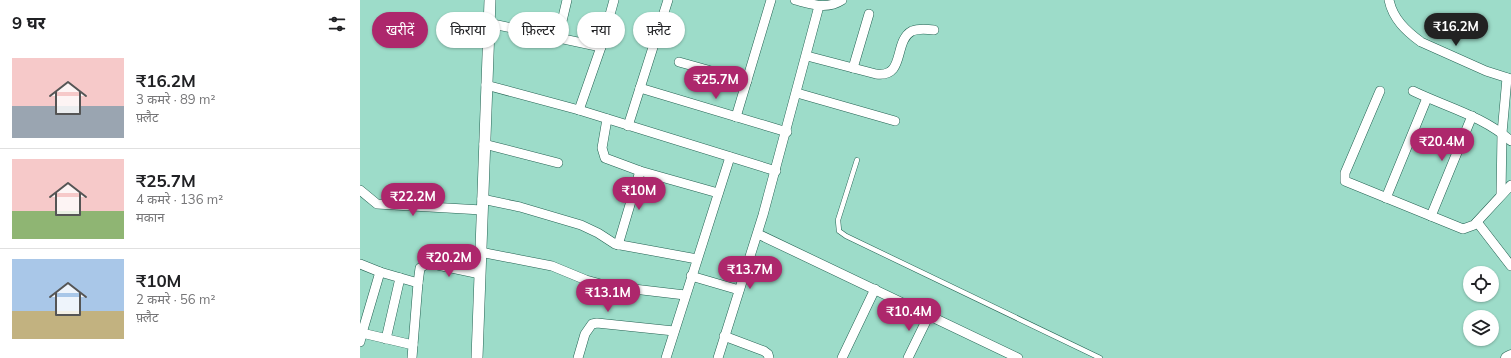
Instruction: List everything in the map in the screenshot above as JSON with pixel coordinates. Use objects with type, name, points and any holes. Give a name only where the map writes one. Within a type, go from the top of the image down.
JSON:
[{"type":"main road","points":[[1507,358],[1511,356]]},
{"type":"street","points":[[489,12],[490,0]]},
{"type":"street","points":[[563,12],[566,0]]},
{"type":"street","points":[[611,12],[614,0]]},
{"type":"street","points":[[628,126],[668,0]]},
{"type":"street","points":[[736,118],[771,0]]},
{"type":"street","points":[[795,0],[820,6],[837,3],[842,0]]},
{"type":"street","points":[[1389,0],[1392,11],[1411,35],[1430,47],[1509,78],[1502,133],[1501,195]]},
{"type":"street","points":[[718,358],[758,234],[787,132],[820,6]]},
{"type":"street","points":[[853,68],[869,14]]},
{"type":"street","points":[[807,56],[876,74],[887,74],[893,70],[905,38],[911,32],[919,29],[934,30]]},
{"type":"street","points":[[477,358],[487,48]]},
{"type":"street","points":[[579,110],[601,48]]},
{"type":"street","points":[[679,62],[747,81]]},
{"type":"street","points":[[486,85],[579,110],[776,171]]},
{"type":"street","points":[[640,88],[736,118],[787,132]]},
{"type":"street","points":[[1380,91],[1344,178],[1350,184],[1463,229],[1469,228],[1477,222],[1511,185]]},
{"type":"street","points":[[1413,91],[1472,116],[1502,133],[1511,141]]},
{"type":"street","points":[[797,93],[895,122]]},
{"type":"street","points":[[1386,198],[1427,98]]},
{"type":"street","points":[[1431,216],[1472,116]]},
{"type":"street","points":[[607,119],[602,154],[610,160],[640,171],[718,193]]},
{"type":"street","points":[[484,144],[558,163]]},
{"type":"street","points":[[666,358],[696,259],[730,157]]},
{"type":"street","points":[[618,245],[640,171]]},
{"type":"street","points":[[360,190],[372,202],[381,205],[482,210]]},
{"type":"street","points":[[482,199],[520,207],[581,225],[618,245],[696,259]]},
{"type":"street","points":[[1477,222],[1511,266]]},
{"type":"street","points":[[758,234],[1018,358]]},
{"type":"street","points":[[480,252],[552,266],[608,286],[685,295]]},
{"type":"street","points":[[412,358],[420,268],[428,263],[480,274]]},
{"type":"street","points":[[360,264],[380,272],[418,283]]},
{"type":"street","points":[[380,272],[361,336],[386,339],[413,345]]},
{"type":"street","points":[[691,276],[739,290]]},
{"type":"street","points":[[386,339],[400,278]]},
{"type":"street","points":[[842,358],[875,289]]},
{"type":"street","points":[[908,358],[929,315]]},
{"type":"street","points":[[578,358],[585,334],[588,327],[592,324],[598,323],[674,331]]},
{"type":"street","points":[[724,336],[764,351],[768,354],[769,358]]},
{"type":"lane","points":[[857,160],[838,220],[839,231],[846,236],[1100,358]]}]
